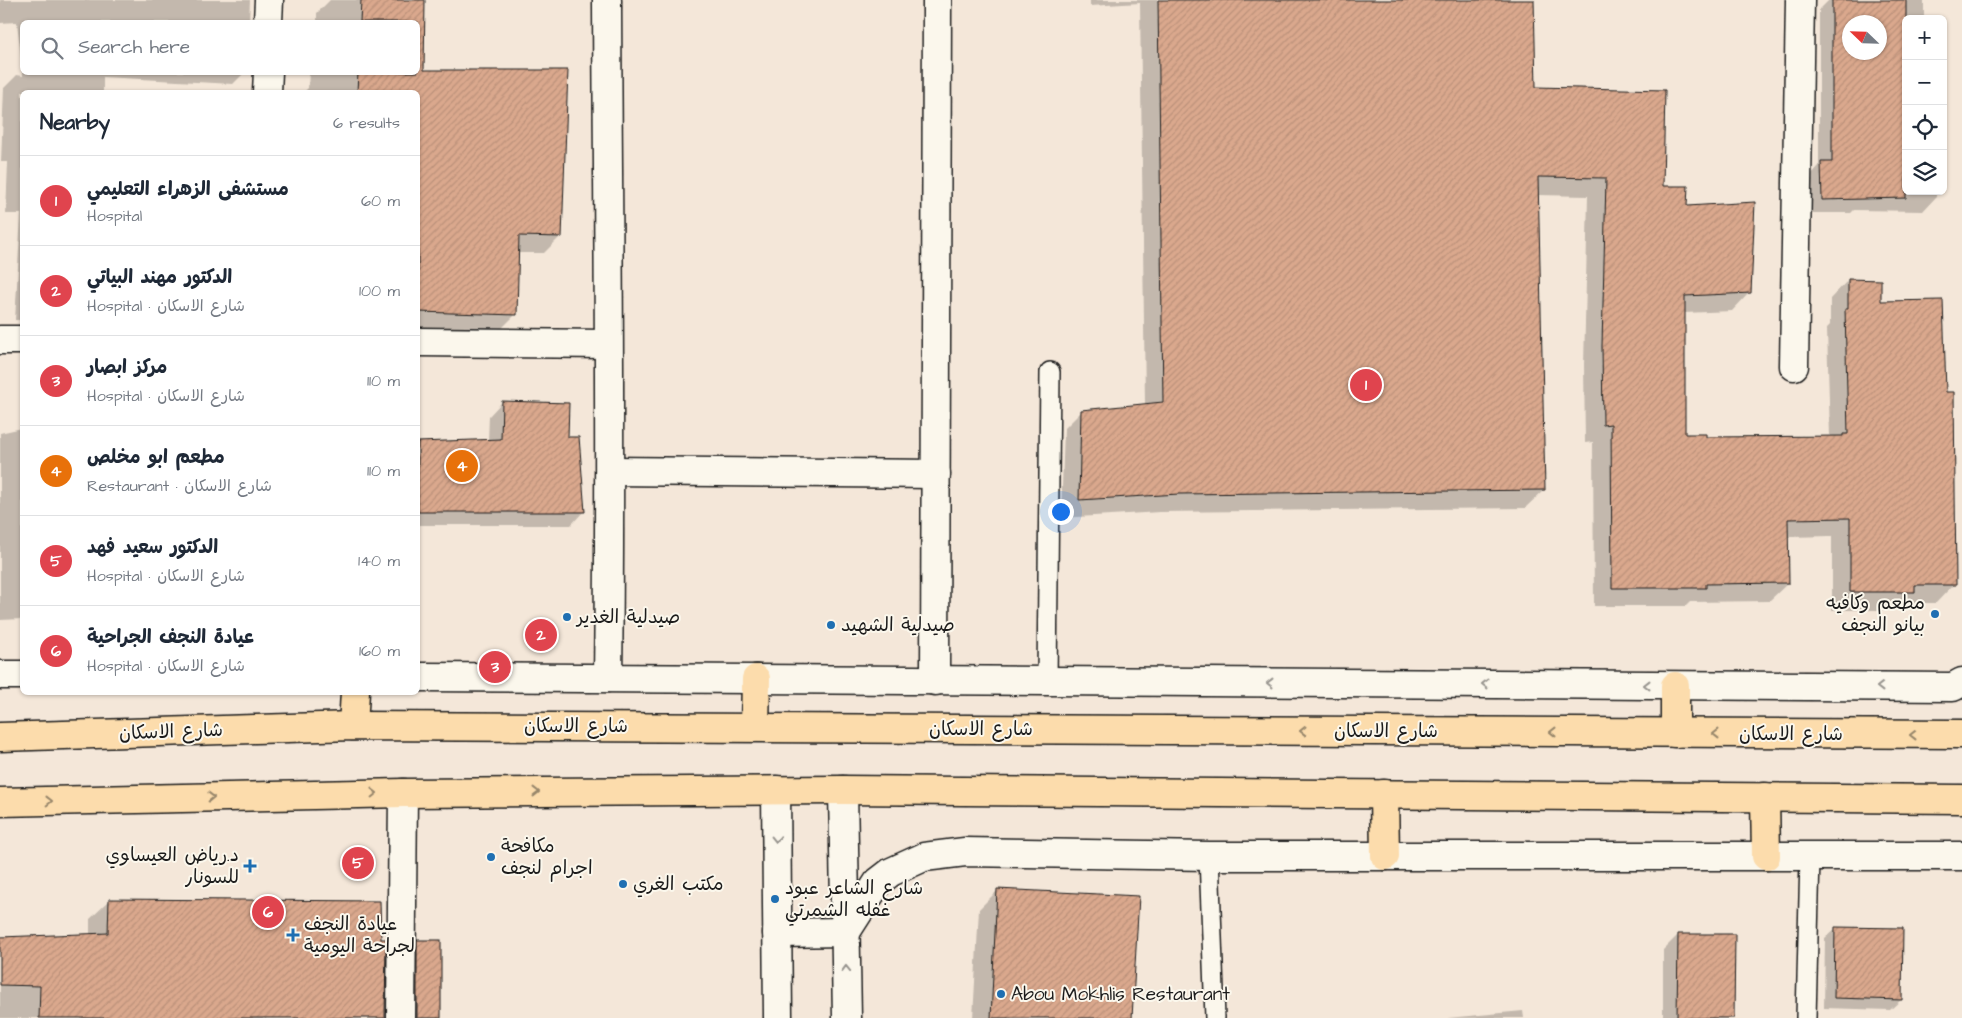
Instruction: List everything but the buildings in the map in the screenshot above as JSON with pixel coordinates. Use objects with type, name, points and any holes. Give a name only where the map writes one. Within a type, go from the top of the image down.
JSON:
[{"type":"main road","points":[[755,727],[756,679]]},
{"type":"main road","points":[[1675,686],[1675,733]]},
{"type":"main road","points":[[353,726],[356,695]]},
{"type":"main road","name":"شارع الاسكان","points":[[0,737],[353,726],[1675,733],[1955,732]]},
{"type":"main road","points":[[0,802],[403,793],[776,790],[1962,799]]},
{"type":"main road","points":[[1384,794],[1385,856]]},
{"type":"main road","points":[[1765,797],[1766,856]]},
{"type":"street","points":[[268,20],[269,0]]},
{"type":"street","points":[[607,0],[608,344],[611,472],[608,678]]},
{"type":"street","points":[[935,681],[938,0]]},
{"type":"street","points":[[1794,366],[1800,0]]},
{"type":"street","points":[[267,90],[268,75]]},
{"type":"street","points":[[0,340],[20,340]]},
{"type":"street","points":[[420,342],[608,344]]},
{"type":"street","points":[[611,472],[936,474]]},
{"type":"street","points":[[0,675],[20,675]]},
{"type":"street","points":[[420,677],[1953,687],[1962,682]]},
{"type":"street","points":[[776,790],[778,1018]]},
{"type":"street","points":[[843,790],[846,1018]]},
{"type":"street","points":[[401,1018],[403,793]]},
{"type":"street","points":[[846,932],[878,882],[899,867],[924,857],[964,852],[1209,856],[1962,856]]},
{"type":"street","points":[[777,933],[846,932]]},
{"type":"lane","points":[[1047,682],[1050,372]]},
{"type":"lane","points":[[1209,856],[1214,1018]]},
{"type":"lane","points":[[1806,1018],[1810,856]]},
{"type":"place","name":"مستشفى الزهراء التعليمي","points":[[1366,385]]},
{"type":"place","name":"مطعم ابو مخلص","points":[[462,466]]},
{"type":"place","name":"مطعم وكافيه بيانو النجف","points":[[1935,614]]},
{"type":"place","name":"صيدلية الغدير","points":[[567,617]]},
{"type":"place","name":"صيدلية الشهيد","points":[[831,625]]},
{"type":"place","name":"الدكتور مهند البياتي","points":[[541,635]]},
{"type":"place","name":"مركز ابصار","points":[[495,667]]},
{"type":"place","name":"مکافحة اجرام لنجف","points":[[491,857]]},
{"type":"place","name":"الدكتور سعيد فهد","points":[[358,863]]},
{"type":"place","name":"د.رياض العيساوي للسونار","points":[[250,866]]},
{"type":"place","name":"مكتب الغري","points":[[623,884]]},
{"type":"place","name":"شارع الشاعر عبود غفله الشمرتي","points":[[775,899]]},
{"type":"place","name":"عيادة النجف الجراحية","points":[[268,912]]},
{"type":"place","name":"عيادة النجف لجراحة اليومية","points":[[293,935]]},
{"type":"place","name":"Abou Mokhlis Restaurant","points":[[1001,994]]}]
